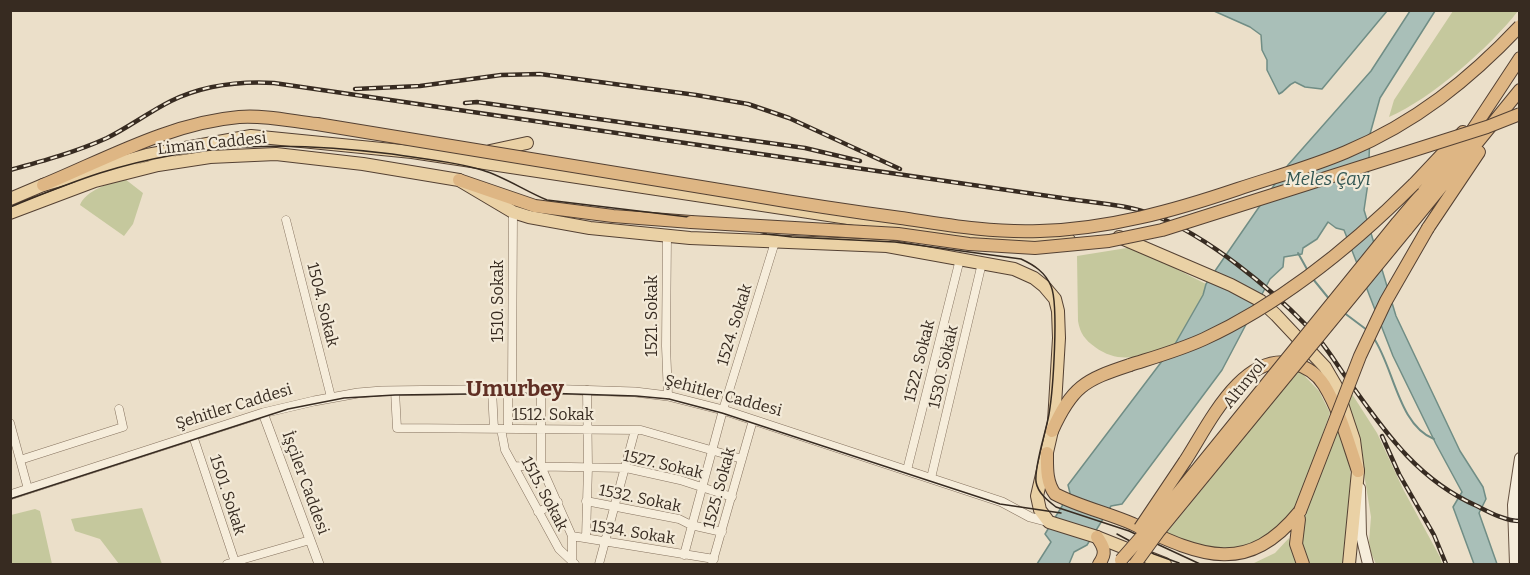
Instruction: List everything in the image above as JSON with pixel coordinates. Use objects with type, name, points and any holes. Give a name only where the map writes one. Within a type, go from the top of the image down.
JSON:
[{"type":"highway","points":[[44,185],[153,138],[204,123],[240,117],[269,118],[928,223],[995,230],[1063,230],[1114,224],[1156,214],[1320,163],[1349,151],[1400,125],[1443,96],[1481,66],[1520,26]]},
{"type":"highway","points":[[1402,226],[1462,146],[1520,58]]},
{"type":"highway","points":[[1402,226],[1516,95]]},
{"type":"highway","points":[[1047,453],[1049,484],[1055,494],[1107,513],[1191,554],[1218,564],[1231,564],[1254,560],[1272,549],[1289,530],[1300,511],[1369,336],[1428,228],[1516,95]]},
{"type":"highway","points":[[1052,431],[1062,410],[1076,390],[1088,381],[1203,339],[1256,311],[1336,253],[1414,184],[1488,105]]},
{"type":"highway","points":[[459,180],[535,206],[638,219],[898,234],[1001,246],[1060,246],[1108,241],[1162,230],[1487,127],[1520,114]]},
{"type":"highway","name":"Altınyol","points":[[1119,562],[1402,226]]},
{"type":"highway","name":"Altınyol","points":[[1135,564],[1402,226]]},
{"type":"highway","points":[[1119,562],[1218,410],[1236,386],[1258,368],[1289,363],[1311,370],[1323,383],[1346,434],[1358,471]]},
{"type":"highway","points":[[1300,511],[1296,544],[1303,564]]},
{"type":"highway","points":[[1097,537],[1104,548],[1100,564]]},
{"type":"main road","points":[[10,199],[44,185],[147,155],[251,136],[366,146],[954,234],[1042,241],[1116,237],[1208,275],[1261,301],[1325,367],[1336,386],[1347,416],[1357,455],[1361,497],[1361,535],[1368,564]]},
{"type":"main road","points":[[457,159],[527,143]]},
{"type":"main road","name":"Liman Caddesi","points":[[10,213],[117,174],[158,165],[228,156],[276,154],[301,156],[459,180]]},
{"type":"main road","points":[[459,180],[513,213],[590,228],[775,242],[887,246],[982,262],[1014,269],[1034,278],[1054,298],[1058,311],[1059,338],[1052,431],[1037,496],[1040,510],[1049,522]]},
{"type":"main road","points":[[1515,564],[1513,505],[1520,458]]},
{"type":"main road","points":[[1349,564],[1358,471]]},
{"type":"main road","name":"Şehitler Caddesi","points":[[1049,522],[1097,537],[1165,564]]},
{"type":"street","name":"1510. Sokak","points":[[501,429],[510,390],[513,213]]},
{"type":"street","name":"1504. Sokak","points":[[286,220],[330,398]]},
{"type":"street","name":"1521. Sokak","points":[[667,235],[668,396]]},
{"type":"street","name":"1524. Sokak","points":[[684,555],[723,410],[775,242]]},
{"type":"street","name":"1522. Sokak","points":[[907,470],[960,259]]},
{"type":"street","name":"1530. Sokak","points":[[932,478],[982,262]]},
{"type":"street","points":[[542,389],[541,466],[572,536]]},
{"type":"street","name":"1515. Sokak","points":[[492,390],[505,450],[559,549],[573,562]]},
{"type":"street","name":"Şehitler Caddesi","points":[[10,495],[263,413],[330,398],[358,393],[395,391],[587,390],[668,396],[723,410],[1005,503],[1030,517],[1049,522]]},
{"type":"street","points":[[586,538],[587,390]]},
{"type":"street","name":"1512. Sokak","points":[[395,391],[398,428],[635,430],[742,459]]},
{"type":"street","points":[[20,460],[123,428],[119,409]]},
{"type":"street","name":"İşçiler Caddesi","points":[[263,413],[319,564]]},
{"type":"street","name":"1525. Sokak","points":[[713,562],[753,420]]},
{"type":"street","points":[[10,423],[28,489]]},
{"type":"street","points":[[599,564],[635,430]]},
{"type":"street","name":"1501. Sokak","points":[[193,436],[231,563]]},
{"type":"street","name":"1527. Sokak","points":[[514,466],[626,468],[680,480],[732,497]]},
{"type":"street","name":"1532. Sokak","points":[[586,501],[679,519],[691,525],[722,532]]},
{"type":"street","points":[[538,512],[558,502]]},
{"type":"street","name":"1534. Sokak","points":[[573,562],[572,536],[713,562]]},
{"type":"street","points":[[231,563],[310,540]]},
{"type":"green space","points":[[1453,11],[1518,11],[1459,71],[1423,98],[1389,117],[1394,100]]},
{"type":"green space","points":[[125,179],[143,193],[133,224],[124,236],[80,205],[93,191]]},
{"type":"green space","points":[[1133,247],[1206,284],[1203,295],[1175,344],[1135,357],[1115,356],[1091,344],[1080,329],[1077,256]]},
{"type":"green space","points":[[1299,370],[1319,391],[1330,413],[1294,516],[1240,556],[1165,535]]},
{"type":"green space","points":[[1352,394],[1377,433],[1442,564],[1376,564],[1369,542],[1371,517],[1357,430],[1346,405]]},
{"type":"green space","points":[[1337,429],[1349,461],[1351,478],[1350,513],[1344,564],[1307,564],[1302,542],[1305,511]]},
{"type":"green space","points":[[142,508],[162,564],[119,564],[100,539],[75,531],[71,519]]},
{"type":"green space","points":[[35,509],[40,511],[52,564],[11,564],[11,515]]},
{"type":"green space","points":[[1289,538],[1297,564],[1252,564],[1275,553]]},
{"type":"water","points":[[1214,11],[1387,11],[1322,89],[1305,87],[1295,82],[1279,94],[1267,70],[1261,35],[1250,27]]},
{"type":"water","name":"Meles Çayı","points":[[1410,11],[1435,11],[1380,98],[1370,134],[1368,183],[1364,210],[1396,316],[1460,451],[1483,487],[1486,499],[1479,513],[1497,564],[1474,564],[1453,507],[1462,492],[1393,356],[1344,230],[1328,222],[1317,239],[1303,248],[1302,254],[1284,257],[1283,267],[1270,279],[1222,370],[1122,504],[1111,506],[1087,545],[1074,552],[1069,564],[1037,564],[1051,542],[1045,534],[1070,493],[1068,485],[1175,344],[1203,295],[1206,284],[1288,165],[1371,71]]},
{"type":"waterway","points":[[1298,253],[1308,271]]},
{"type":"waterway","points":[[1313,279],[1330,300]]},
{"type":"waterway","points":[[1343,312],[1367,330]]},
{"type":"waterway","points":[[1373,337],[1404,408],[1422,432],[1434,439]]},
{"type":"tram line","points":[[10,207],[100,173],[173,155],[245,147],[318,147],[392,154],[471,167],[499,176],[547,200],[705,219],[767,234],[895,242],[1021,259],[1039,270],[1049,281],[1055,311],[1049,414],[1036,475],[1039,490],[1056,507],[1129,531],[1200,564]]},
{"type":"tram line","points":[[10,499],[288,409],[344,398],[542,393],[669,399],[722,413],[1000,504],[1061,513]]},
{"type":"tram line","points":[[1117,534],[1154,554],[1179,563]]},
{"type":"railway","points":[[355,89],[420,86],[501,75],[540,74],[696,95],[748,104],[789,118],[900,169]]},
{"type":"railway","points":[[10,170],[95,143],[171,101],[196,91],[234,84],[274,83],[1134,209],[1156,216],[1196,236],[1256,279],[1274,295],[1317,337],[1386,431],[1417,466],[1435,481],[1492,513],[1509,520],[1520,521]]},
{"type":"railway","points":[[465,103],[477,102],[805,148],[860,161]]},
{"type":"railway","points":[[1382,436],[1399,474],[1434,535],[1446,564]]},
{"type":"district","name":"Umurbey","points":[[515,390]]}]
